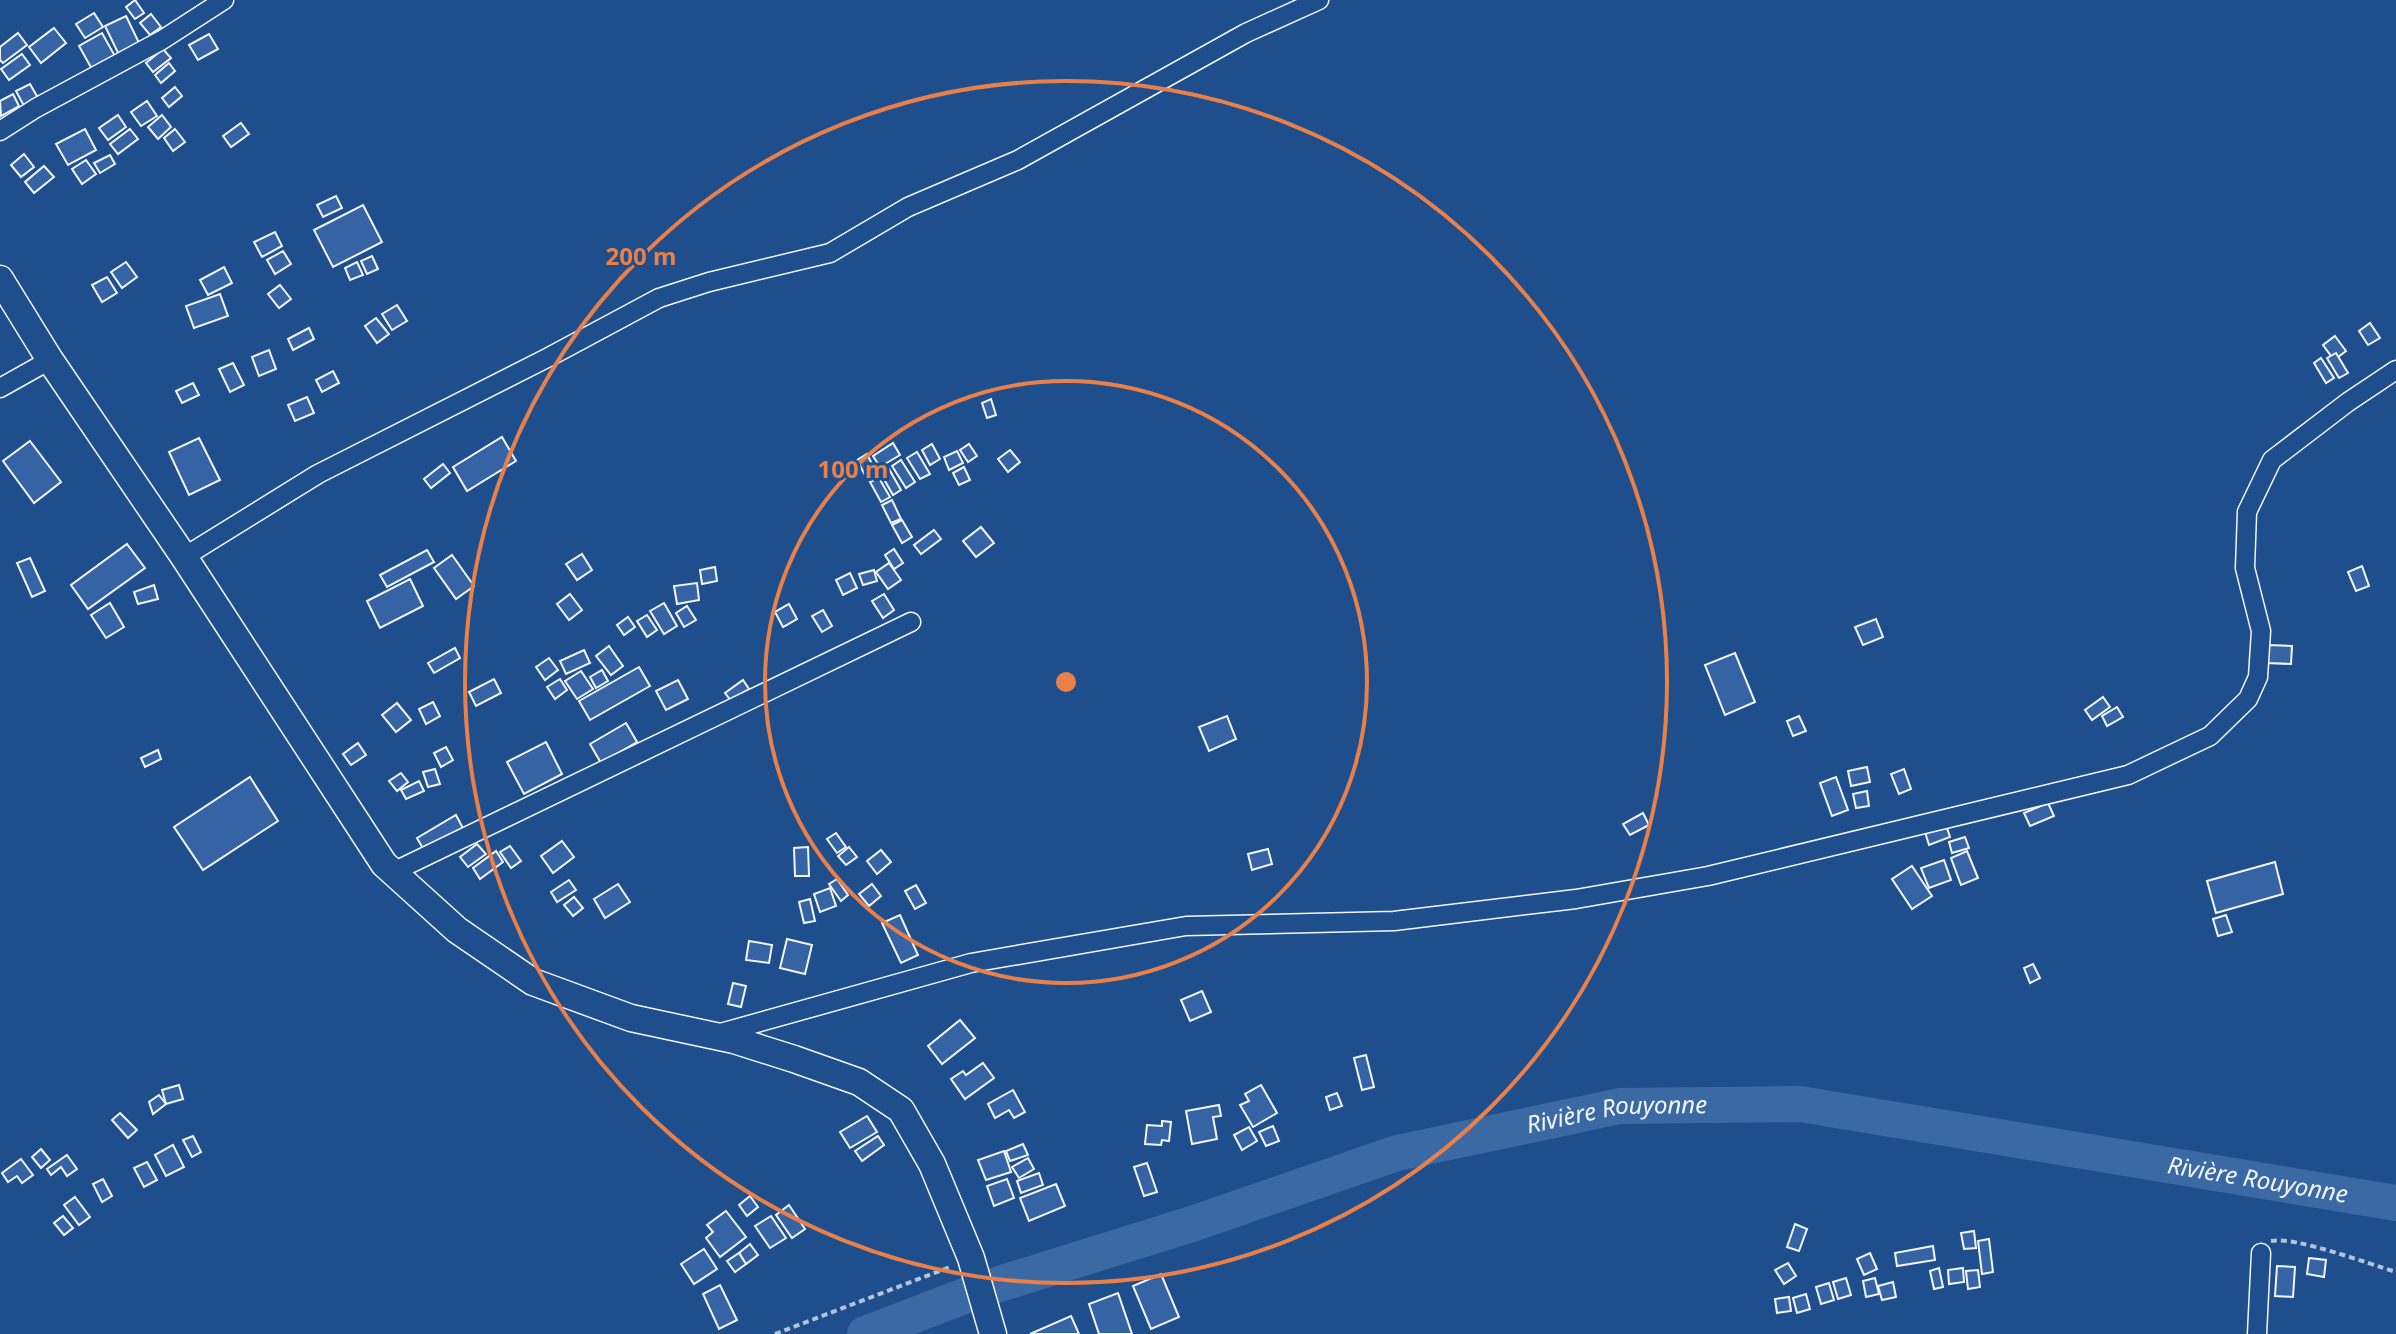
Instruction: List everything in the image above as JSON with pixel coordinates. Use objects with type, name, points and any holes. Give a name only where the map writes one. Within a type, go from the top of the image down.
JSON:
[{"type":"main road","points":[[0,279],[50,360],[184,557],[384,864],[457,930],[533,982],[631,1018],[713,1036],[794,1059],[859,1082],[901,1110],[932,1164],[971,1258],[993,1334]]},
{"type":"street","points":[[0,131],[36,108],[162,40],[224,0]]},
{"type":"street","points":[[184,557],[318,474],[659,298],[709,282],[830,253],[908,207],[1018,160],[1246,33],[1319,0]]},
{"type":"street","points":[[0,388],[50,360]]},
{"type":"street","points":[[713,1036],[986,960],[1186,926],[1394,921],[1576,899],[1708,876],[2128,775],[2210,736],[2248,699],[2258,677],[2261,631],[2245,568],[2247,512],[2272,460],[2396,370]]},
{"type":"street","points":[[393,872],[911,622]]},
{"type":"street","points":[[2257,1334],[2261,1253]]},
{"type":"path","points":[[2261,1253],[2268,1241],[2282,1239],[2396,1272]]},
{"type":"path","points":[[775,1334],[971,1258]]},
{"type":"building","points":[[135,0],[144,13],[135,19],[126,7]]},
{"type":"building","points":[[94,13],[103,27],[85,38],[76,24]]},
{"type":"building","points":[[151,14],[161,27],[150,35],[140,23]]},
{"type":"building","points":[[126,16],[142,49],[121,59],[105,26]]},
{"type":"building","points":[[54,28],[66,43],[41,63],[29,47]]},
{"type":"building","points":[[18,33],[27,45],[3,63],[0,47]]},
{"type":"building","points":[[102,33],[116,58],[93,71],[79,46]]},
{"type":"building","points":[[209,34],[218,49],[198,60],[189,45]]},
{"type":"building","points":[[163,49],[171,58],[153,72],[146,63]]},
{"type":"building","points":[[22,54],[30,65],[9,80],[1,69]]},
{"type":"building","points":[[169,63],[175,71],[161,83],[155,75]]},
{"type":"building","points":[[30,84],[38,98],[24,106],[16,91]]},
{"type":"building","points":[[175,87],[182,96],[169,107],[162,98]]},
{"type":"building","points":[[13,94],[19,106],[1,116],[0,101]]},
{"type":"building","points":[[147,101],[157,116],[141,126],[131,112]]},
{"type":"building","points":[[118,115],[126,127],[108,140],[99,128]]},
{"type":"building","points":[[162,115],[171,127],[158,139],[148,127]]},
{"type":"building","points":[[241,123],[249,134],[231,147],[223,136]]},
{"type":"building","points":[[85,129],[96,150],[68,165],[56,144]]},
{"type":"building","points":[[130,129],[138,139],[118,154],[110,144]]},
{"type":"building","points":[[175,129],[185,142],[173,151],[164,138]]},
{"type":"building","points":[[24,154],[34,167],[21,177],[11,165]]},
{"type":"building","points":[[110,155],[115,164],[100,173],[94,163]]},
{"type":"building","points":[[86,160],[96,174],[82,184],[72,169]]},
{"type":"building","points":[[44,166],[54,177],[34,193],[25,182]]},
{"type":"building","points":[[336,196],[342,208],[323,217],[317,205]]},
{"type":"building","points":[[363,205],[382,242],[333,267],[314,230]]},
{"type":"building","points":[[275,232],[282,246],[262,257],[254,242]]},
{"type":"building","points":[[283,251],[291,264],[275,274],[267,260]]},
{"type":"building","points":[[372,256],[378,269],[367,274],[361,261]]},
{"type":"building","points":[[126,262],[137,277],[122,288],[111,272]]},
{"type":"building","points":[[357,262],[363,275],[350,280],[345,268]]},
{"type":"building","points":[[224,267],[232,283],[208,295],[200,280]]},
{"type":"building","points":[[107,277],[117,293],[102,302],[92,285]]},
{"type":"building","points":[[280,285],[291,299],[279,308],[268,294]]},
{"type":"building","points":[[220,294],[228,316],[194,328],[186,306]]},
{"type":"building","points":[[397,305],[407,321],[392,330],[382,314]]},
{"type":"building","points":[[376,318],[389,334],[377,343],[365,326]]},
{"type":"building","points":[[2370,323],[2380,338],[2368,345],[2359,331]]},
{"type":"building","points":[[309,328],[314,339],[293,350],[288,339]]},
{"type":"building","points":[[2335,336],[2346,351],[2334,360],[2323,345]]},
{"type":"building","points":[[269,350],[276,369],[259,376],[252,357]]},
{"type":"building","points":[[2336,353],[2348,373],[2339,378],[2327,358]]},
{"type":"building","points":[[2321,358],[2334,378],[2326,383],[2314,363]]},
{"type":"building","points":[[233,363],[244,385],[230,392],[219,369]]},
{"type":"building","points":[[333,371],[339,383],[322,392],[316,380]]},
{"type":"building","points":[[193,383],[199,395],[182,403],[176,391]]},
{"type":"building","points":[[307,397],[314,413],[295,421],[288,405]]},
{"type":"building","points":[[991,399],[996,415],[987,418],[982,403]]},
{"type":"building","points":[[502,437],[516,461],[467,491],[453,467]]},
{"type":"building","points":[[199,438],[220,480],[189,495],[169,452]]},
{"type":"building","points":[[30,441],[61,482],[34,503],[3,461]]},
{"type":"building","points":[[893,443],[900,455],[880,467],[873,456]]},
{"type":"building","points":[[932,444],[940,459],[930,465],[922,450]]},
{"type":"building","points":[[969,444],[977,456],[968,462],[960,450]]},
{"type":"building","points":[[1010,450],[1020,462],[1008,472],[998,459]]},
{"type":"building","points":[[957,451],[963,463],[949,470],[944,457]]},
{"type":"building","points":[[917,452],[930,474],[920,479],[907,458]]},
{"type":"building","points":[[867,454],[877,474],[867,479],[857,460]]},
{"type":"building","points":[[901,460],[915,482],[906,488],[892,466]]},
{"type":"building","points":[[443,464],[450,473],[431,488],[424,479]]},
{"type":"building","points":[[964,467],[970,480],[959,485],[953,473]]},
{"type":"building","points":[[889,469],[901,490],[893,495],[881,474]]},
{"type":"building","points":[[879,478],[890,497],[881,502],[870,482]]},
{"type":"building","points":[[892,500],[901,519],[891,523],[882,505]]},
{"type":"building","points":[[902,520],[912,537],[902,543],[892,525]]},
{"type":"building","points":[[981,527],[994,543],[976,557],[963,541]]},
{"type":"building","points":[[934,530],[941,539],[921,554],[914,545]]},
{"type":"building","points":[[127,544],[145,568],[88,609],[71,585]]},
{"type":"building","points":[[894,549],[903,563],[894,569],[885,555]]},
{"type":"building","points":[[427,550],[434,562],[387,587],[380,575]]},
{"type":"building","points":[[582,554],[592,570],[577,580],[566,564]]},
{"type":"building","points":[[452,555],[474,586],[456,599],[434,568]]},
{"type":"building","points":[[30,558],[45,591],[32,597],[17,563]]},
{"type":"building","points":[[889,563],[901,580],[888,589],[876,572]]},
{"type":"building","points":[[2362,566],[2369,586],[2356,591],[2348,572]]},
{"type":"building","points":[[715,567],[717,581],[702,584],[700,570]]},
{"type":"building","points":[[874,570],[877,581],[863,585],[859,574]]},
{"type":"building","points":[[850,573],[857,588],[843,595],[836,580]]},
{"type":"building","points":[[410,579],[423,606],[380,628],[367,601]]},
{"type":"building","points":[[697,583],[699,600],[677,604],[674,586]]},
{"type":"building","points":[[154,585],[158,599],[138,604],[134,592]]},
{"type":"building","points":[[570,594],[582,610],[569,620],[557,604]]},
{"type":"building","points":[[884,594],[894,610],[883,618],[872,601]]},
{"type":"building","points":[[110,603],[124,627],[106,638],[91,615]]},
{"type":"building","points":[[664,603],[677,626],[664,634],[650,611]]},
{"type":"building","points":[[789,604],[797,619],[783,627],[775,612]]},
{"type":"building","points":[[687,606],[696,620],[684,627],[676,613]]},
{"type":"building","points":[[823,610],[832,626],[822,632],[812,616]]},
{"type":"building","points":[[647,615],[657,630],[647,637],[637,621]]},
{"type":"building","points":[[628,617],[635,627],[624,635],[617,625]]},
{"type":"building","points":[[1876,619],[1883,637],[1863,645],[1855,627]]},
{"type":"building","points":[[2268,645],[2292,646],[2291,664],[2267,663]]},
{"type":"building","points":[[609,646],[623,666],[611,675],[596,656]]},
{"type":"building","points":[[455,648],[460,658],[434,673],[428,663]]},
{"type":"building","points":[[584,650],[590,663],[566,674],[560,661]]},
{"type":"building","points":[[1735,653],[1755,702],[1725,715],[1705,665]]},
{"type":"building","points":[[549,658],[558,670],[545,680],[536,667]]},
{"type":"building","points":[[639,667],[650,686],[590,720],[579,701]]},
{"type":"building","points":[[602,670],[608,681],[596,688],[590,677]]},
{"type":"building","points":[[581,671],[593,689],[577,699],[565,681]]},
{"type":"building","points":[[494,679],[501,693],[476,706],[469,692]]},
{"type":"building","points":[[560,679],[567,690],[555,699],[547,687]]},
{"type":"building","points":[[678,680],[688,699],[666,710],[656,691]]},
{"type":"building","points":[[743,680],[749,689],[731,701],[725,693]]},
{"type":"building","points":[[2103,697],[2110,707],[2092,720],[2085,710]]},
{"type":"building","points":[[433,702],[440,716],[426,724],[419,709]]},
{"type":"building","points":[[397,703],[411,720],[396,732],[382,715]]},
{"type":"building","points":[[2117,707],[2123,717],[2107,726],[2102,716]]},
{"type":"building","points":[[1227,716],[1236,739],[1209,751],[1199,727]]},
{"type":"building","points":[[1799,716],[1806,731],[1793,736],[1787,721]]},
{"type":"building","points":[[626,723],[637,742],[601,763],[590,744]]},
{"type":"building","points":[[546,742],[562,774],[524,794],[507,762]]},
{"type":"building","points":[[358,743],[366,755],[351,765],[343,754]]},
{"type":"building","points":[[446,747],[453,760],[441,767],[434,753]]},
{"type":"building","points":[[158,750],[161,759],[145,767],[141,758]]},
{"type":"building","points":[[1867,767],[1870,782],[1851,786],[1848,771]]},
{"type":"building","points":[[435,769],[440,784],[428,787],[423,772]]},
{"type":"building","points":[[1904,769],[1911,789],[1899,794],[1891,774]]},
{"type":"building","points":[[401,773],[408,782],[397,791],[389,781]]},
{"type":"building","points":[[250,777],[278,821],[203,870],[174,827]]},
{"type":"building","points":[[1836,777],[1848,810],[1832,816],[1820,783]]},
{"type":"building","points":[[419,781],[424,791],[406,799],[401,790]]},
{"type":"building","points":[[1867,791],[1869,806],[1856,808],[1853,794]]},
{"type":"building","points":[[2048,803],[2054,816],[2030,826],[2024,813]]},
{"type":"building","points":[[1643,813],[1649,825],[1630,835],[1623,824]]},
{"type":"building","points":[[456,815],[465,832],[426,854],[417,838]]},
{"type":"building","points":[[1946,825],[1950,837],[1929,845],[1925,832]]},
{"type":"building","points":[[836,833],[846,847],[837,853],[827,839]]},
{"type":"building","points":[[1965,837],[1969,848],[1952,853],[1949,842]]},
{"type":"building","points":[[562,841],[574,857],[553,873],[541,856]]},
{"type":"building","points":[[477,844],[486,854],[468,867],[460,857]]},
{"type":"building","points":[[510,846],[521,861],[511,868],[500,852]]},
{"type":"building","points":[[808,847],[809,876],[795,876],[794,848]]},
{"type":"building","points":[[849,847],[857,857],[846,865],[838,856]]},
{"type":"building","points":[[1268,849],[1272,864],[1252,870],[1248,854]]},
{"type":"building","points":[[881,850],[891,862],[877,874],[867,861]]},
{"type":"building","points":[[496,851],[503,862],[480,879],[473,868]]},
{"type":"building","points":[[1967,851],[1978,878],[1961,885],[1951,858]]},
{"type":"building","points":[[1944,860],[1951,880],[1929,888],[1921,868]]},
{"type":"building","points":[[2275,862],[2283,894],[2216,913],[2207,881]]},
{"type":"building","points":[[1912,866],[1932,896],[1912,909],[1892,879]]},
{"type":"building","points":[[837,879],[848,895],[841,901],[829,884]]},
{"type":"building","points":[[569,880],[576,890],[557,902],[551,892]]},
{"type":"building","points":[[618,884],[630,902],[605,918],[594,899]]},
{"type":"building","points":[[872,884],[881,896],[869,906],[859,894]]},
{"type":"building","points":[[916,885],[926,903],[915,909],[905,891]]},
{"type":"building","points":[[830,888],[836,906],[820,912],[814,894]]},
{"type":"building","points":[[574,897],[583,908],[573,916],[564,905]]},
{"type":"building","points":[[810,899],[815,921],[804,923],[799,902]]},
{"type":"building","points":[[900,915],[918,955],[901,963],[882,923]]},
{"type":"building","points":[[2226,915],[2232,932],[2218,936],[2213,919]]},
{"type":"building","points":[[787,939],[812,945],[805,974],[780,968]]},
{"type":"building","points":[[749,941],[772,945],[769,963],[746,960]]},
{"type":"building","points":[[2033,964],[2040,978],[2030,983],[2024,968]]},
{"type":"building","points":[[733,983],[746,986],[741,1007],[728,1004]]},
{"type":"building","points":[[1202,991],[1211,1012],[1190,1021],[1181,1000]]},
{"type":"building","points":[[960,1020],[975,1038],[942,1064],[928,1046]]},
{"type":"building","points":[[1366,1055],[1374,1087],[1362,1090],[1354,1058]]},
{"type":"building","points":[[983,1063],[994,1078],[965,1099],[951,1079],[963,1071],[966,1075]]},
{"type":"building","points":[[179,1085],[183,1099],[166,1104],[162,1090]]},
{"type":"building","points":[[1261,1085],[1277,1113],[1253,1127],[1240,1105],[1249,1101],[1245,1094]]},
{"type":"building","points":[[1013,1090],[1025,1112],[1014,1118],[1009,1110],[995,1118],[988,1104]]},
{"type":"building","points":[[1337,1093],[1342,1106],[1330,1110],[1326,1097]]},
{"type":"building","points":[[159,1095],[166,1104],[153,1114],[149,1102]]},
{"type":"building","points":[[1219,1105],[1221,1116],[1213,1117],[1217,1139],[1192,1144],[1186,1111]]},
{"type":"building","points":[[120,1113],[137,1130],[128,1138],[112,1120]]},
{"type":"building","points":[[867,1116],[877,1132],[850,1148],[840,1132]]},
{"type":"building","points":[[1162,1121],[1171,1122],[1169,1141],[1162,1140],[1161,1145],[1145,1144],[1147,1125],[1162,1126]]},
{"type":"building","points":[[1273,1126],[1279,1141],[1266,1146],[1259,1132]]},
{"type":"building","points":[[1249,1127],[1257,1141],[1242,1150],[1234,1135]]},
{"type":"building","points":[[193,1136],[201,1152],[192,1157],[183,1140]]},
{"type":"building","points":[[878,1136],[884,1145],[862,1161],[855,1151]]},
{"type":"building","points":[[1023,1144],[1028,1155],[1010,1161],[1006,1151]]},
{"type":"building","points":[[173,1145],[184,1167],[166,1176],[155,1155]]},
{"type":"building","points":[[41,1149],[50,1160],[41,1168],[32,1157]]},
{"type":"building","points":[[1004,1151],[1011,1172],[986,1180],[978,1160]]},
{"type":"building","points":[[67,1155],[77,1169],[67,1176],[61,1167],[51,1175],[47,1169]]},
{"type":"building","points":[[1028,1158],[1034,1169],[1019,1178],[1012,1167]]},
{"type":"building","points":[[21,1159],[33,1175],[22,1183],[17,1176],[8,1182],[2,1173]]},
{"type":"building","points":[[147,1162],[157,1180],[144,1187],[134,1168]]},
{"type":"building","points":[[1147,1163],[1157,1192],[1144,1196],[1134,1167]]},
{"type":"building","points":[[1039,1173],[1043,1185],[1021,1193],[1017,1181]]},
{"type":"building","points":[[103,1179],[112,1196],[102,1202],[93,1184]]},
{"type":"building","points":[[1007,1179],[1014,1198],[994,1206],[987,1186]]},
{"type":"building","points":[[1056,1184],[1065,1206],[1029,1221],[1020,1198]]},
{"type":"building","points":[[750,1196],[758,1207],[747,1216],[739,1205]]},
{"type":"building","points":[[75,1197],[90,1217],[79,1225],[64,1205]]},
{"type":"building","points":[[789,1205],[805,1229],[792,1238],[776,1215]]},
{"type":"building","points":[[726,1211],[746,1237],[720,1257],[706,1238],[713,1232],[707,1225]]},
{"type":"building","points":[[63,1216],[73,1228],[64,1235],[54,1223]]},
{"type":"building","points":[[771,1216],[786,1238],[770,1248],[755,1226]]},
{"type":"building","points":[[1795,1224],[1807,1229],[1799,1251],[1787,1247]]},
{"type":"building","points":[[1974,1231],[1976,1248],[1964,1249],[1961,1233]]},
{"type":"building","points":[[1989,1239],[1993,1272],[1982,1274],[1978,1241]]},
{"type":"building","points":[[750,1244],[758,1255],[746,1264],[739,1253]]},
{"type":"building","points":[[1933,1246],[1935,1260],[1897,1266],[1895,1253]]},
{"type":"building","points":[[704,1249],[717,1269],[694,1284],[681,1264]]},
{"type":"building","points":[[739,1253],[746,1264],[735,1272],[727,1261]]},
{"type":"building","points":[[1870,1253],[1877,1269],[1864,1275],[1857,1259]]},
{"type":"building","points":[[2309,1258],[2326,1260],[2324,1277],[2307,1274]]},
{"type":"building","points":[[1788,1263],[1796,1276],[1784,1284],[1775,1270]]},
{"type":"building","points":[[2277,1266],[2295,1267],[2293,1297],[2275,1296]]},
{"type":"building","points":[[1939,1268],[1943,1287],[1934,1289],[1930,1271]]},
{"type":"building","points":[[1963,1268],[1964,1282],[1949,1284],[1948,1270]]},
{"type":"building","points":[[1978,1270],[1980,1287],[1968,1289],[1966,1271]]},
{"type":"building","points":[[1161,1274],[1179,1317],[1151,1329],[1133,1286]]},
{"type":"building","points":[[1846,1278],[1851,1295],[1838,1299],[1833,1282]]},
{"type":"building","points":[[1875,1278],[1879,1294],[1866,1297],[1863,1281]]},
{"type":"building","points":[[1893,1282],[1896,1297],[1882,1300],[1878,1286]]},
{"type":"building","points":[[1829,1283],[1834,1300],[1821,1304],[1816,1287]]},
{"type":"building","points":[[720,1285],[737,1320],[719,1329],[703,1294]]},
{"type":"building","points":[[1118,1293],[1132,1334],[1099,1334],[1089,1304]]},
{"type":"building","points":[[1806,1294],[1810,1309],[1797,1313],[1793,1298]]},
{"type":"building","points":[[1789,1297],[1791,1311],[1777,1313],[1775,1299]]},
{"type":"building","points":[[1071,1316],[1079,1334],[1030,1334]]},
{"type":"waterway","name":"Rivière Rouyonne","points":[[865,1334],[980,1290],[1195,1223],[1397,1153],[1620,1106],[1800,1104],[2396,1203]]}]
